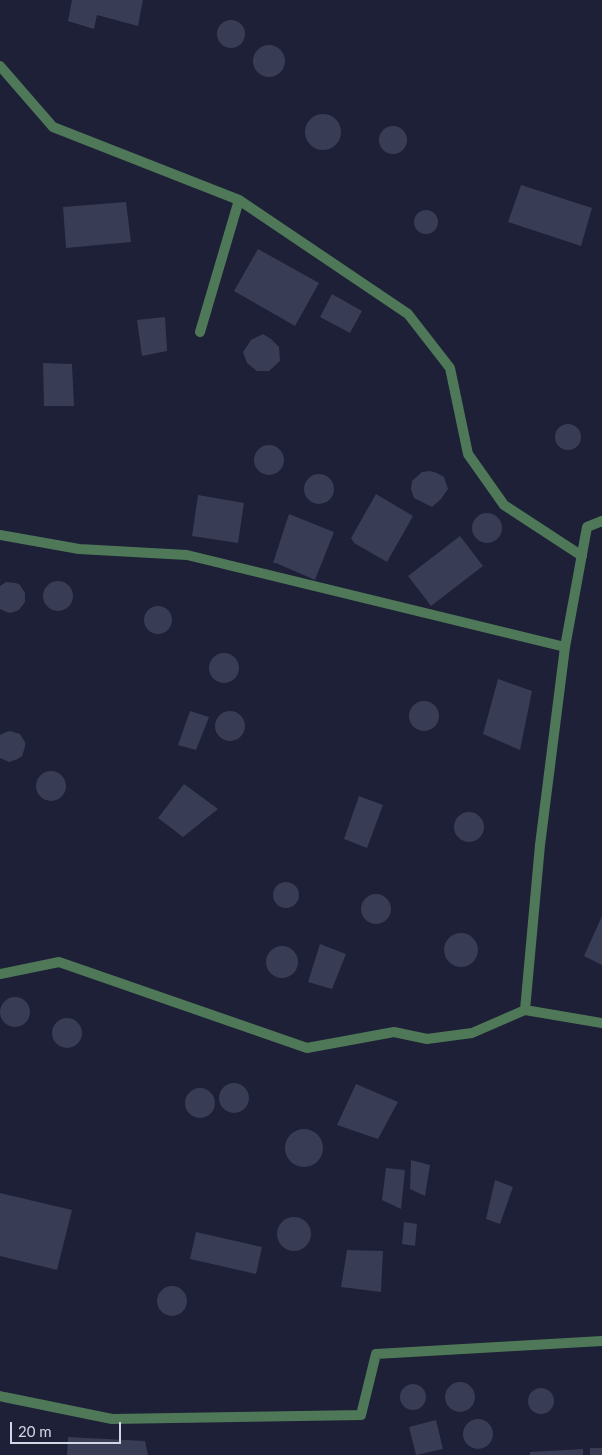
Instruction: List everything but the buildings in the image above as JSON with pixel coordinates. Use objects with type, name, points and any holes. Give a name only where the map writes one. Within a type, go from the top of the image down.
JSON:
[{"type":"street","points":[[0,66],[53,126],[239,200],[408,314],[450,368],[468,454],[504,505],[582,556]]},
{"type":"street","points":[[200,332],[239,200]]},
{"type":"street","points":[[525,1010],[540,846],[565,647],[588,527],[602,521]]},
{"type":"street","points":[[0,535],[79,549],[187,555],[565,647]]},
{"type":"street","points":[[0,974],[59,962],[307,1048],[394,1032],[427,1039],[472,1033],[525,1010],[602,1023]]},
{"type":"street","points":[[0,1396],[112,1419],[361,1415],[376,1354],[602,1341]]}]
